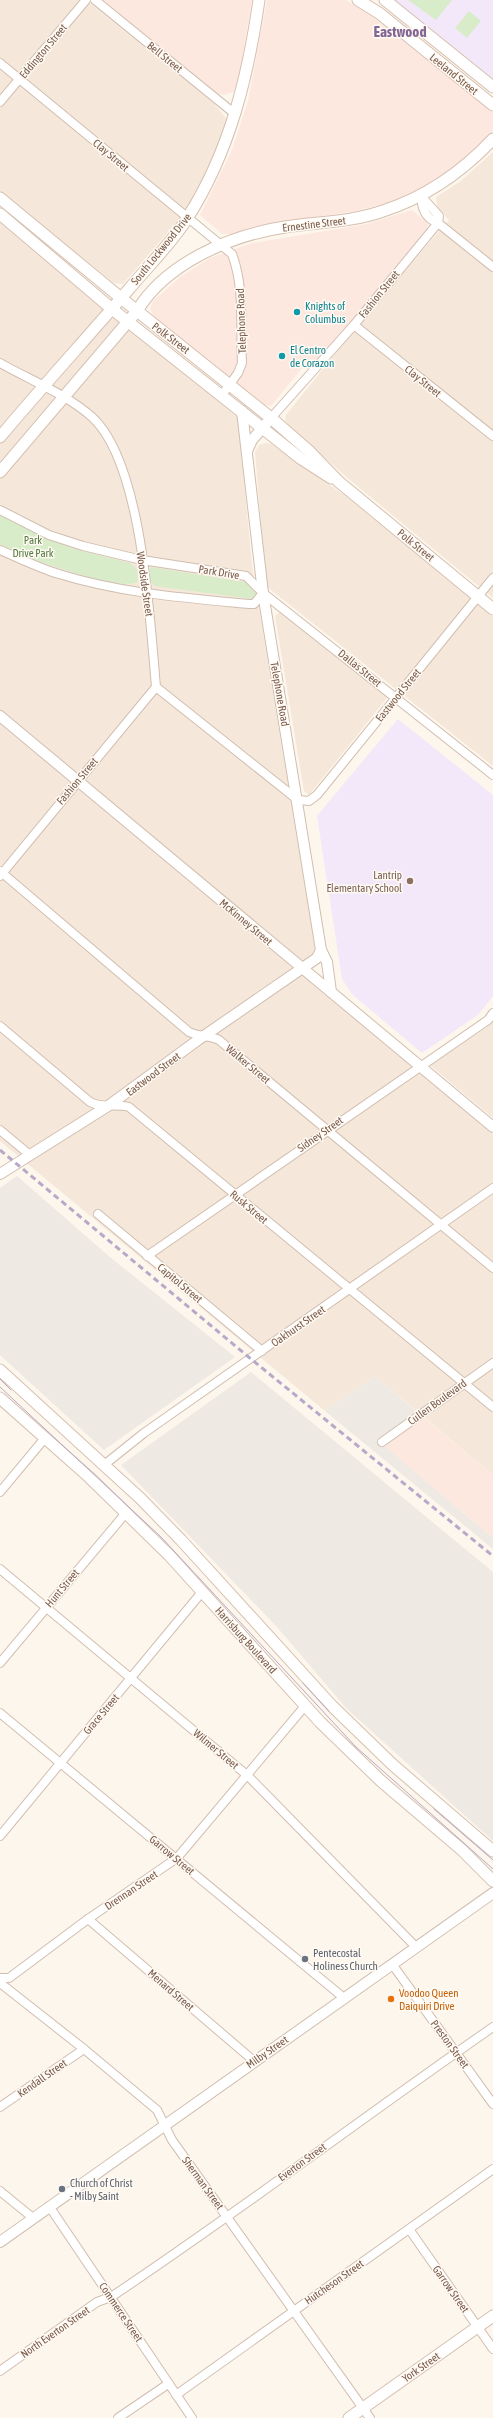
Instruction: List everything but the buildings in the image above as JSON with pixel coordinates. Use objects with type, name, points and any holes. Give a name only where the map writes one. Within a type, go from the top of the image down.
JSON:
[{"type":"main road","name":"South Lockwood Drive","points":[[0,437],[121,298],[187,218],[220,154],[235,114],[249,60],[259,0]]},
{"type":"main road","name":"Leeland Street","points":[[358,0],[379,13],[493,105]]},
{"type":"main road","name":"Leeland Street","points":[[385,0],[493,87]]},
{"type":"main road","points":[[398,29],[407,18]]},
{"type":"main road","name":"Ernestine Street","points":[[137,311],[144,300],[175,271],[222,246],[260,232],[352,219],[383,212],[421,196],[462,169],[493,139]]},
{"type":"main road","name":"Polk Street","points":[[0,198],[137,311],[272,418],[310,452],[339,482],[493,609]]},
{"type":"main road","name":"Polk Street","points":[[0,214],[112,308],[242,411],[262,429],[311,466],[339,482]]},
{"type":"main road","points":[[0,472],[137,311]]},
{"type":"main road","name":"Harrisburg Boulevard","points":[[0,1370],[104,1465],[182,1540],[332,1706],[393,1765],[493,1852]]},
{"type":"main road","name":"Harrisburg Boulevard","points":[[0,1398],[89,1477],[169,1556],[305,1706],[381,1781],[462,1850],[493,1881]]},
{"type":"main road","name":"York Street","points":[[349,2418],[493,2316]]},
{"type":"street","name":"Eddington Street","points":[[0,102],[86,0]]},
{"type":"street","name":"Bell Street","points":[[95,0],[235,114]]},
{"type":"street","name":"Clay Street","points":[[0,63],[222,246]]},
{"type":"street","points":[[421,196],[439,216],[438,223],[493,267]]},
{"type":"street","name":"Fashion Street","points":[[272,418],[354,325],[438,223]]},
{"type":"street","name":"Telephone Road","points":[[222,246],[232,254],[238,270],[240,284],[242,363],[222,395]]},
{"type":"street","name":"Clay Street","points":[[354,325],[493,436]]},
{"type":"street","name":"Woodside Street","points":[[0,363],[63,398],[92,417],[121,460],[132,499],[142,560],[156,687]]},
{"type":"street","name":"Telephone Road","points":[[242,411],[263,593],[322,950],[328,962],[331,992]]},
{"type":"street","points":[[247,453],[252,440],[272,418]]},
{"type":"street","name":"Park Drive","points":[[0,510],[49,534],[83,546],[142,560],[246,576],[263,593]]},
{"type":"street","points":[[0,550],[58,574],[104,586],[146,593],[254,604],[263,593]]},
{"type":"street","name":"Eastwood Street","points":[[298,800],[309,801],[317,795],[493,578]]},
{"type":"street","name":"Dallas Street","points":[[263,593],[493,775]]},
{"type":"street","points":[[156,687],[298,800]]},
{"type":"street","name":"Fashion Street","points":[[1,874],[77,780],[156,687]]},
{"type":"street","name":"McKinney Street","points":[[0,716],[493,1127]]},
{"type":"street","name":"Walker Street","points":[[1,874],[189,1032],[197,1036],[212,1036],[219,1040],[493,1268]]},
{"type":"street","points":[[302,968],[317,958],[322,950]]},
{"type":"street","name":"Eastwood Street","points":[[0,1174],[108,1106],[302,968]]},
{"type":"street","name":"Sidney Street","points":[[147,1256],[420,1065],[491,1019]]},
{"type":"street","name":"Rusk Street","points":[[0,1026],[96,1106],[120,1105],[129,1107],[349,1290],[493,1407]]},
{"type":"street","points":[[0,1130],[30,1155]]},
{"type":"street","name":"Oakhurst Street","points":[[104,1465],[144,1433],[493,1188]]},
{"type":"street","name":"Capitol Street","points":[[98,1214],[262,1351]]},
{"type":"street","name":"Cullen Boulevard","points":[[382,1442],[493,1362]]},
{"type":"street","points":[[0,1492],[45,1438]]},
{"type":"street","name":"Hunt Street","points":[[0,1663],[125,1514]]},
{"type":"street","name":"Wilmer Street","points":[[0,1569],[248,1776],[416,1947]]},
{"type":"street","name":"Grace Street","points":[[0,1836],[202,1592]]},
{"type":"street","name":"Drennan Street","points":[[0,1978],[9,1978],[88,1919],[177,1858],[248,1776],[305,1706]]},
{"type":"street","name":"Garrow Street","points":[[0,1713],[177,1858],[344,1998]]},
{"type":"street","name":"Milby Street","points":[[0,2242],[493,1893]]},
{"type":"street","name":"Menard Street","points":[[88,1919],[254,2062]]},
{"type":"street","name":"Preston Street","points":[[392,1964],[493,2104]]},
{"type":"street","name":"Sherman Street","points":[[0,1983],[84,2049],[157,2110],[172,2140],[370,2418]]},
{"type":"street","name":"Everton Street","points":[[112,2297],[228,2218],[286,2173],[493,2027]]},
{"type":"street","name":"Kendall Street","points":[[0,2107],[84,2049]]},
{"type":"street","name":"Hutcheson Street","points":[[176,2395],[493,2169]]},
{"type":"street","points":[[0,2191],[33,2218]]},
{"type":"street","name":"Commerce Street","points":[[45,2209],[112,2297],[168,2384],[192,2418]]},
{"type":"street","name":"Garrow Street","points":[[409,2229],[493,2349]]},
{"type":"street","name":"North Everton Street","points":[[0,2371],[97,2302],[112,2297]]},
{"type":"street","points":[[118,2418],[168,2384]]},
{"type":"shaded area","points":[[0,0],[86,0],[213,103],[226,118],[224,131],[210,165],[192,200],[175,224],[123,284],[114,283],[0,192]]},
{"type":"shaded area","points":[[103,0],[252,0],[239,76],[234,92],[223,95],[217,93]]},
{"type":"shaded area","points":[[267,0],[346,0],[373,17],[493,112],[493,131],[458,165],[425,186],[390,202],[356,211],[255,226],[232,234],[222,234],[200,215],[232,150],[248,101]]},
{"type":"shaded area","points":[[393,0],[493,0],[493,79],[415,17]]},
{"type":"shaded area","points":[[493,152],[493,598],[350,480],[291,428],[285,420],[286,415],[364,318],[449,220],[437,207],[436,197],[461,181]]},
{"type":"shaded area","points":[[412,210],[428,223],[427,231],[311,372],[303,367],[271,406],[265,405],[256,399],[154,316],[150,309],[153,301],[180,277],[210,258],[252,243],[367,224]]},
{"type":"shaded area","points":[[0,218],[238,418],[252,565],[315,949],[305,978],[493,1134],[493,1475],[375,1376],[325,1411],[0,1141]]},
{"type":"shaded area","points":[[266,443],[271,444],[344,495],[493,617],[493,766],[266,586],[255,452],[259,445]]},
{"type":"shaded area","points":[[281,611],[384,693],[387,698],[309,795],[304,791],[275,616]]},
{"type":"shaded area","name":"Lantrip Elementary School","points":[[398,719],[493,795],[493,996],[478,1015],[422,1053],[353,995],[342,979],[317,816]]},
{"type":"shaded area","points":[[493,1019],[493,1118],[430,1065],[486,1028]]},
{"type":"shaded area","points":[[17,1176],[111,1258],[235,1357],[104,1450],[0,1355],[0,1188]]},
{"type":"shaded area","points":[[251,1372],[493,1572],[493,1841],[347,1709],[277,1627],[121,1465]]},
{"type":"shaded area","points":[[375,1376],[423,1417],[383,1445],[493,1538],[493,1549],[325,1411]]},
{"type":"shaded area","points":[[423,1417],[493,1475],[493,1538],[383,1445]]},
{"type":"green space","points":[[408,0],[452,0],[436,20]]},
{"type":"green space","points":[[469,11],[481,21],[467,38],[455,28]]},
{"type":"green space","name":"Park Drive Park","points":[[0,515],[71,548],[130,563],[137,569],[138,581],[129,584],[95,579],[52,566],[6,548],[0,544]]},
{"type":"green space","points":[[151,567],[250,583],[257,589],[258,596],[253,599],[154,586],[148,576]]},
{"type":"tram line","points":[[0,1379],[11,1390]]},
{"type":"tram line","points":[[0,1387],[161,1537],[356,1747],[493,1869]]},
{"type":"tram line","points":[[303,1683],[329,1711]]},
{"type":"tram line","points":[[434,1809],[493,1860]]},
{"type":"railway","points":[[0,1150],[251,1359],[493,1556]]},
{"type":"place","name":"Knights of Columbus","points":[[297,312]]},
{"type":"place","name":"El Centro de Corazon","points":[[282,356]]},
{"type":"place","name":"Lantrip Elementary School","points":[[410,881]]},
{"type":"place","name":"Pentecostal Holiness Church","points":[[305,1959]]},
{"type":"place","name":"Voodoo Queen Daiquiri Drive","points":[[391,1999]]},
{"type":"place","name":"Church of Christ - Milby Saint","points":[[62,2189]]},
{"type":"district","name":"Eastwood","points":[[400,32]]}]
